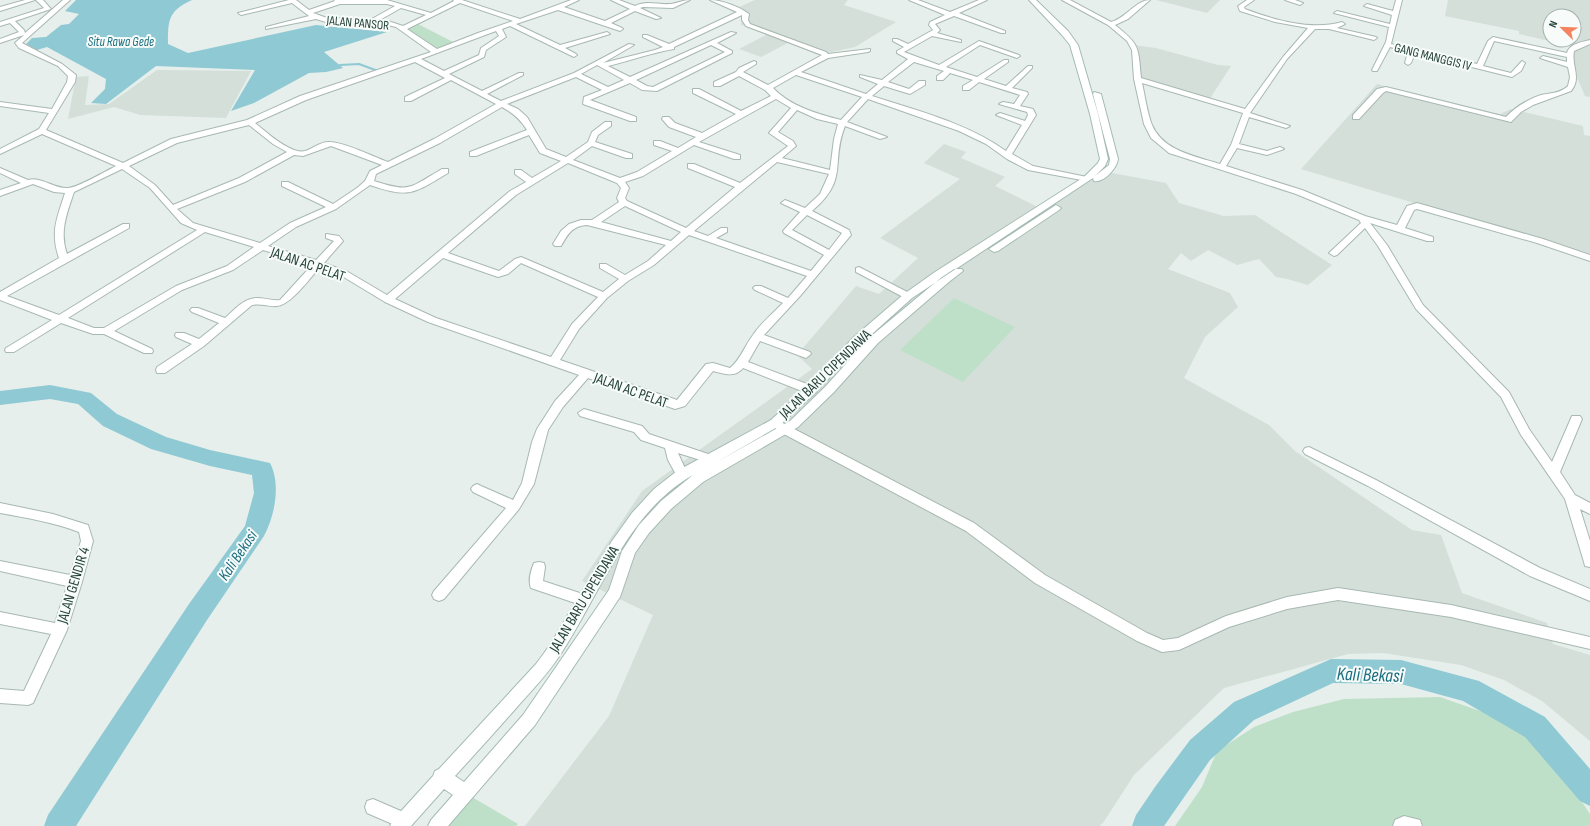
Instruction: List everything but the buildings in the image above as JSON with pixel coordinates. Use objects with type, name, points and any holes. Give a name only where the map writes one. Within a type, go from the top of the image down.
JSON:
[{"type":"main road","name":"JALAN BARU CIPENDAWA","points":[[1032,0],[1065,33],[1082,57]]},
{"type":"main road","name":"JALAN BARU CIPENDAWA","points":[[437,826],[530,720],[615,593],[629,551],[644,529],[666,505],[698,478],[780,427],[830,389],[874,340],[946,279],[1022,232],[1113,166],[1114,159],[1098,114],[1082,57],[1080,44],[1074,34],[1042,0]]},
{"type":"main road","name":"JALAN BARU CIPENDAWA","points":[[401,823],[541,669],[555,650],[617,545],[636,517],[659,493],[682,474],[710,459],[780,427],[811,390],[858,340],[904,300],[939,274],[1087,179],[1102,164],[1104,159],[1098,114]]},
{"type":"main road","points":[[904,300],[912,308]]},
{"type":"main road","points":[[441,778],[465,793]]},
{"type":"street","points":[[0,9],[32,0]]},
{"type":"street","points":[[0,24],[44,12],[48,8],[39,0]]},
{"type":"street","points":[[0,152],[42,132],[71,82],[72,75],[60,65],[21,46],[18,43],[67,0]]},
{"type":"street","points":[[470,5],[482,0]]},
{"type":"street","points":[[0,193],[33,180],[57,190],[70,191],[174,141],[250,122],[271,114],[303,98],[415,60],[466,39],[559,8],[576,0]]},
{"type":"street","points":[[614,0],[658,18]]},
{"type":"street","points":[[606,23],[633,8],[644,5],[673,6],[687,0]]},
{"type":"street","points":[[713,0],[747,14],[745,19],[748,25],[818,51],[826,56]]},
{"type":"street","points":[[912,0],[1003,32]]},
{"type":"street","points":[[984,0],[951,13],[931,24],[937,30],[933,34],[908,46],[899,53],[913,60],[950,70],[1024,94],[1016,108]]},
{"type":"street","points":[[1065,0],[1110,24],[1127,37],[1132,44],[1148,124],[1154,136],[1179,154],[1299,192],[1364,221],[1400,230],[1430,240]]},
{"type":"street","points":[[1110,24],[1128,18],[1147,0]]},
{"type":"street","points":[[1251,0],[1241,6],[1242,10],[1312,28],[1332,29],[1374,38]]},
{"type":"street","points":[[1288,0],[1300,3]]},
{"type":"street","points":[[1375,70],[1388,45],[1399,0]]},
{"type":"street","name":"JALAN PANSOR","points":[[240,13],[293,1],[307,13],[315,17],[338,22],[388,23],[402,29],[436,52]]},
{"type":"street","points":[[307,13],[338,1],[389,1],[399,7],[432,15]]},
{"type":"street","points":[[402,29],[458,1],[519,21]]},
{"type":"street","points":[[1367,6],[1395,14]]},
{"type":"street","points":[[368,23],[399,7]]},
{"type":"street","points":[[559,8],[620,29]]},
{"type":"street","points":[[600,64],[648,55],[743,12]]},
{"type":"street","points":[[1337,14],[1392,26]]},
{"type":"street","points":[[268,28],[315,17]]},
{"type":"street","points":[[0,41],[18,36],[22,31],[11,21]]},
{"type":"street","points":[[510,24],[574,55]]},
{"type":"street","points":[[1332,29],[1342,24]]},
{"type":"street","points":[[408,99],[482,56],[483,49],[504,38],[498,28]]},
{"type":"street","points":[[1221,168],[1235,145],[1246,113],[1285,58],[1312,28]]},
{"type":"street","points":[[632,118],[586,102],[587,99],[733,33]]},
{"type":"street","points":[[558,48],[607,34]]},
{"type":"street","points":[[933,34],[959,41]]},
{"type":"street","points":[[645,36],[687,54]]},
{"type":"street","name":"GANG MANGGIS IV","points":[[1479,67],[1493,39],[1570,56]]},
{"type":"street","points":[[895,40],[908,46]]},
{"type":"street","points":[[1356,117],[1380,92],[1386,89],[1508,120],[1514,113],[1539,98],[1563,93],[1569,89],[1573,82],[1570,65],[1571,50],[1574,47],[1590,42]]},
{"type":"street","points":[[600,64],[645,88],[654,89],[730,52],[712,43]]},
{"type":"street","points":[[1512,43],[1509,47],[1511,49],[1570,65]]},
{"type":"street","points":[[940,67],[978,44],[1017,56]]},
{"type":"street","points":[[106,331],[179,288],[199,279],[222,272],[293,225],[333,207],[369,182],[374,173],[388,165],[437,141],[503,103],[600,64],[631,45]]},
{"type":"street","name":"GANG MANGGIS IV","points":[[1388,45],[1512,75],[1519,70],[1522,64]]},
{"type":"street","points":[[1426,54],[1432,48]]},
{"type":"street","points":[[768,88],[826,56],[868,50]]},
{"type":"street","points":[[1408,63],[1412,51]]},
{"type":"street","points":[[415,60],[503,103],[520,115],[532,131],[543,151],[620,181],[625,188],[621,198],[624,203],[686,231],[812,275]]},
{"type":"street","points":[[829,254],[787,231],[828,189],[834,173],[837,146],[843,123],[867,97],[913,60]]},
{"type":"street","points":[[966,88],[1006,61]]},
{"type":"street","points":[[717,84],[740,73],[741,69],[754,63]]},
{"type":"street","points":[[1007,89],[1030,67]]},
{"type":"street","points":[[940,78],[950,70]]},
{"type":"street","points":[[740,73],[768,88],[776,96],[796,107],[827,120],[843,123],[883,137]]},
{"type":"street","points":[[796,73],[962,129],[989,142],[1007,155],[1031,168],[1087,179]]},
{"type":"street","points":[[483,93],[521,74]]},
{"type":"street","points":[[576,74],[608,90]]},
{"type":"street","points":[[862,76],[882,84],[910,92],[922,83]]},
{"type":"street","points":[[1138,79],[1286,126]]},
{"type":"street","points":[[696,91],[741,114]]},
{"type":"street","points":[[620,181],[640,174],[702,136],[776,96]]},
{"type":"street","points":[[0,104],[54,111]]},
{"type":"street","points":[[1003,104],[1032,113],[1016,143],[1007,155]]},
{"type":"street","points":[[554,362],[571,333],[604,296],[649,264],[686,231],[792,144],[773,133],[796,107]]},
{"type":"street","points":[[1000,115],[1027,124]]},
{"type":"street","points":[[666,120],[672,125],[702,136]]},
{"type":"street","points":[[250,122],[292,153],[303,154],[324,145],[332,144],[388,165]]},
{"type":"street","points":[[388,300],[513,193],[566,161],[591,143],[595,134],[608,124]]},
{"type":"street","points":[[473,154],[532,131]]},
{"type":"street","name":"JALAN AC PELAT","points":[[42,132],[122,165],[147,182],[185,223],[203,230],[345,274],[388,300],[450,328],[554,362],[675,405],[680,403],[710,367],[729,372],[734,370],[741,363]]},
{"type":"street","points":[[693,142],[737,157]]},
{"type":"street","points":[[591,143],[629,156]]},
{"type":"street","points":[[656,143],[679,151]]},
{"type":"street","points":[[1235,145],[1264,153],[1280,149]]},
{"type":"street","points":[[172,208],[242,180],[292,153]]},
{"type":"street","points":[[774,159],[834,173]]},
{"type":"street","points":[[691,166],[740,186]]},
{"type":"street","points":[[0,170],[26,182]]},
{"type":"street","points":[[369,182],[400,192],[406,192],[412,190],[445,170]]},
{"type":"street","points":[[518,172],[532,182]]},
{"type":"street","points":[[285,184],[333,207]]},
{"type":"street","points":[[64,259],[58,244],[57,231],[70,191]]},
{"type":"street","points":[[594,223],[624,203]]},
{"type":"street","points":[[784,203],[807,212],[847,233],[847,236],[829,254],[790,302],[758,336],[741,363],[811,390]]},
{"type":"street","points":[[1400,230],[1410,208],[1416,206],[1540,241],[1590,258]]},
{"type":"street","points":[[1334,253],[1364,221]]},
{"type":"street","points":[[1364,221],[1382,245],[1419,307],[1505,394],[1525,432],[1571,498],[1590,562]]},
{"type":"street","points":[[558,244],[562,235],[572,225],[582,222],[594,223],[671,244]]},
{"type":"street","points":[[0,297],[64,259],[126,226]]},
{"type":"street","points":[[10,350],[203,230]]},
{"type":"street","points":[[709,238],[724,230]]},
{"type":"street","points":[[161,370],[200,344],[246,305],[256,300],[278,304],[283,302],[338,241],[336,238],[330,236]]},
{"type":"street","points":[[441,254],[498,274],[503,273],[518,261],[522,260],[604,296]]},
{"type":"street","points":[[603,266],[626,279]]},
{"type":"street","points":[[859,270],[904,300]]},
{"type":"street","points":[[758,288],[790,302]]},
{"type":"street","points":[[0,297],[93,331],[106,331],[148,351]]},
{"type":"street","points":[[195,310],[226,322]]},
{"type":"street","points":[[180,335],[200,344]]},
{"type":"street","points":[[758,336],[806,354]]},
{"type":"street","points":[[439,596],[515,506],[528,484],[538,442],[543,429],[559,404],[586,374]]},
{"type":"street","points":[[584,413],[638,429],[645,437],[670,444],[710,459]]},
{"type":"street","points":[[1554,472],[1576,419]]},
{"type":"street","points":[[780,427],[970,527],[1040,579],[1142,637],[1162,646],[1179,644],[1226,622],[1287,603],[1338,594],[1451,612],[1590,643]]},
{"type":"street","points":[[670,444],[674,460],[682,474]]},
{"type":"street","points":[[1309,451],[1379,487],[1535,572],[1590,595]]},
{"type":"street","points":[[477,489],[515,506]]},
{"type":"street","points":[[1571,498],[1590,509]]},
{"type":"street","name":"JALAN GENDIR 4","points":[[0,508],[46,516],[84,529],[87,541],[76,582],[60,630],[28,698],[1,697]]},
{"type":"street","points":[[0,566],[76,582]]},
{"type":"street","points":[[539,567],[536,584],[584,600]]},
{"type":"street","points":[[0,618],[60,630]]},
{"type":"street","points":[[372,807],[401,823]]},
{"type":"street","points":[[1401,826],[1404,824],[1414,826]]},
{"type":"shaded area","points":[[755,0],[848,0],[844,5],[896,22],[855,47],[818,55],[788,43],[761,57],[739,49],[768,34],[741,25],[742,15],[730,11]]},
{"type":"shaded area","points":[[1156,0],[1220,0],[1207,13]]},
{"type":"shaded area","points":[[1448,0],[1590,0],[1590,97],[1585,96],[1567,54],[1571,48],[1582,48],[1582,8],[1542,8],[1542,39],[1519,34],[1519,31],[1445,16]]},
{"type":"shaded area","points":[[1133,45],[1156,48],[1218,65],[1231,66],[1209,100],[1136,78]]},
{"type":"shaded area","points":[[157,70],[251,71],[226,118],[140,115],[114,107],[68,119],[76,77],[89,76],[85,105],[109,104]]},
{"type":"shaded area","points":[[1377,84],[1500,114],[1511,109],[1583,126],[1584,135],[1590,136],[1590,256],[1301,169]]},
{"type":"shaded area","points":[[944,144],[966,152],[961,158],[1005,177],[995,186],[1042,209],[1096,170],[1166,183],[1179,203],[1224,216],[1255,215],[1332,265],[1308,285],[1276,277],[1259,259],[1237,265],[1208,250],[1191,261],[1181,253],[1168,269],[1230,293],[1238,307],[1205,337],[1184,378],[1269,425],[1295,451],[1412,530],[1441,535],[1462,593],[1547,623],[1553,644],[1590,655],[1590,741],[1542,701],[1504,680],[1461,665],[1383,653],[1348,654],[1224,688],[1134,775],[1103,823],[1099,826],[525,826],[609,716],[653,615],[582,581],[642,491],[812,369],[797,355],[856,286],[879,294],[918,258],[880,238],[960,179],[924,163]]},
{"type":"green space","points":[[418,24],[455,43],[437,51],[406,28]]},
{"type":"green space","points":[[954,298],[1015,327],[963,382],[900,350]]},
{"type":"green space","points":[[1440,697],[1517,724],[1548,754],[1574,790],[1590,814],[1590,826],[1175,826],[1202,787],[1217,751],[1254,727],[1293,712],[1344,699]]},
{"type":"green space","points":[[465,793],[518,824],[516,826],[437,826]]},
{"type":"water","name":"Situ Rawa Gede","points":[[76,0],[192,0],[174,12],[169,22],[168,29],[168,44],[188,53],[316,25],[387,32],[324,52],[343,68],[326,72],[309,73],[254,103],[231,111],[255,70],[156,66],[106,104],[91,103],[105,89],[106,79],[47,47],[37,50],[26,44],[32,38],[46,37],[61,25],[69,24],[79,14],[65,11]]},
{"type":"waterway","points":[[340,65],[359,64],[378,71]]},
{"type":"waterway","name":"Kali Bekasi","points":[[0,398],[50,392],[84,398],[110,420],[159,443],[210,458],[262,469],[265,493],[256,529],[198,612],[59,826]]},
{"type":"waterway","name":"Kali Bekasi","points":[[1147,826],[1165,797],[1200,750],[1244,711],[1331,671],[1401,672],[1469,690],[1535,727],[1590,791]]}]
